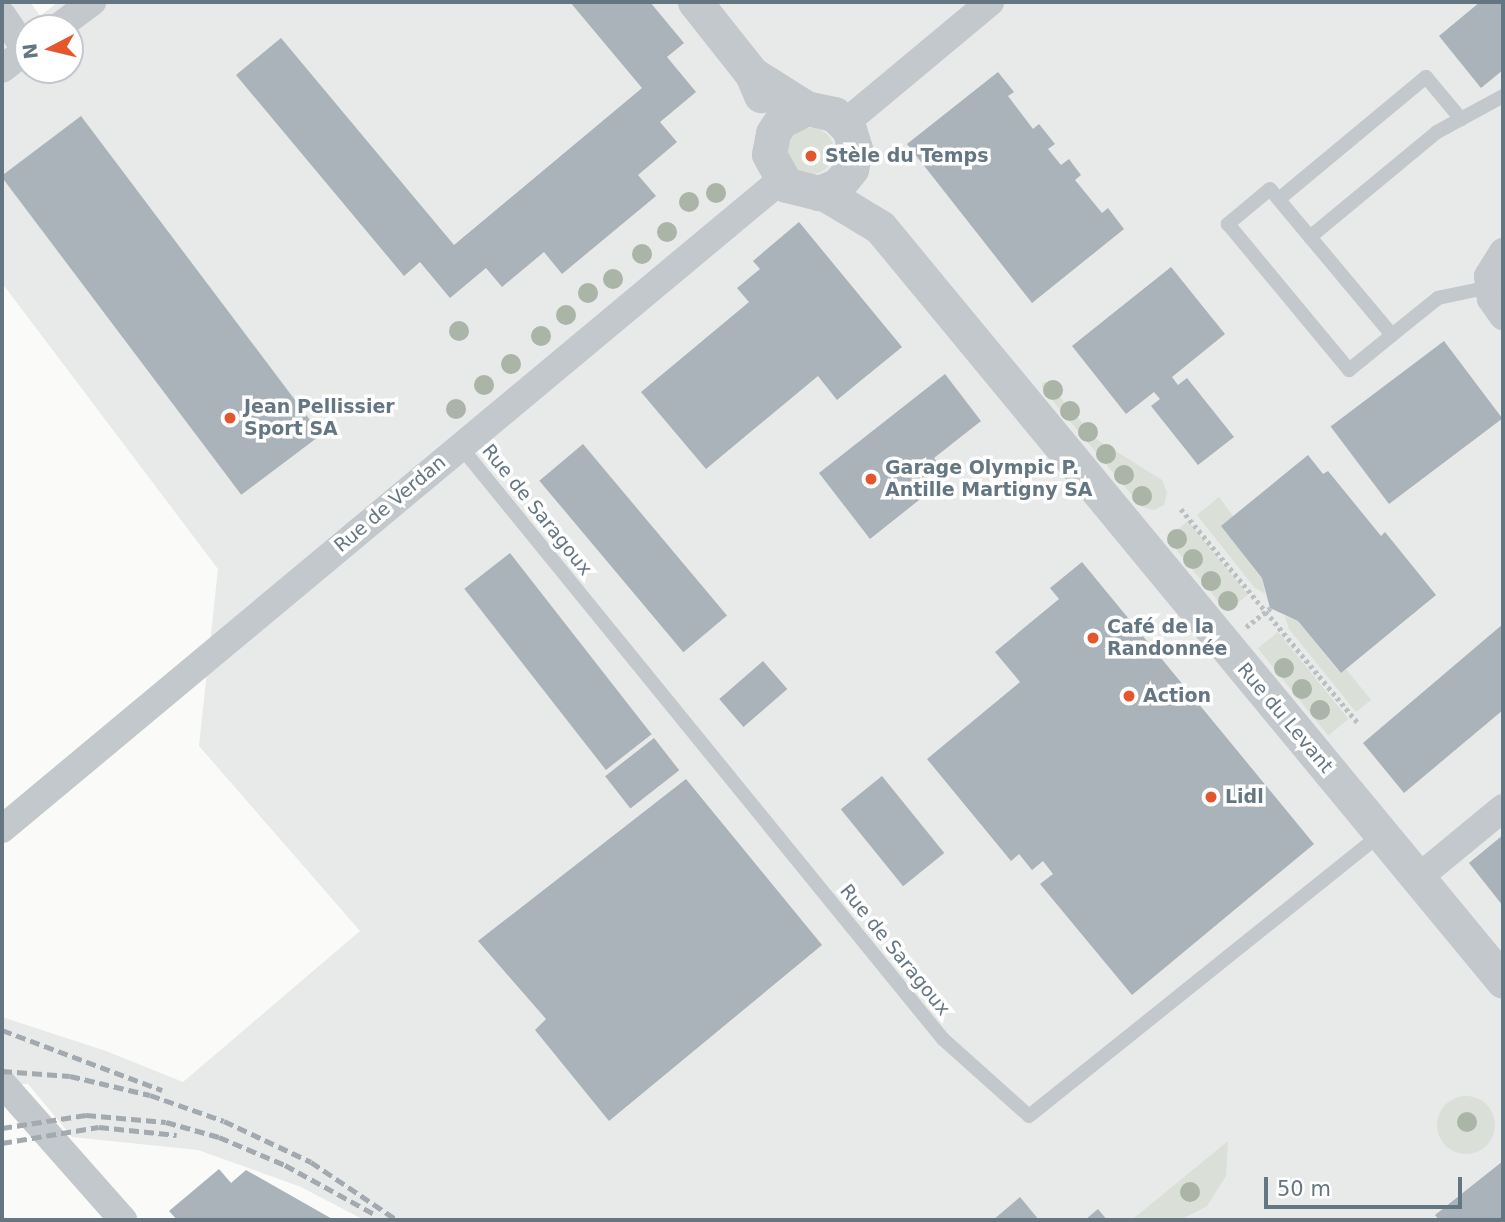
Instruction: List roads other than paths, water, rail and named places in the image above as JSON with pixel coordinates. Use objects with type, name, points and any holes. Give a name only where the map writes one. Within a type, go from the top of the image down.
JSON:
[{"type":"street","points":[[76,14],[92,2]]},
{"type":"street","points":[[695,2],[752,74],[806,108]]},
{"type":"street","points":[[845,123],[990,2]]},
{"type":"street","points":[[2,15],[14,32]]},
{"type":"street","points":[[752,74],[772,135],[771,162],[781,180],[799,191],[822,192],[843,180],[853,162],[854,142],[845,123],[828,110],[806,108],[786,116],[772,135]]},
{"type":"street","name":"Rue du Levant","points":[[853,162],[880,227],[1503,981]]},
{"type":"street","name":"Rue de Verdan","points":[[2,829],[781,180]]},
{"type":"street","name":"Rue du Levant","points":[[822,192],[880,227]]},
{"type":"street","points":[[1503,252],[1488,276],[1503,316]]},
{"type":"street","points":[[1418,878],[1503,808]]},
{"type":"street","points":[[2,1083],[123,1220]]},
{"type":"lane","points":[[1279,200],[1426,77],[1461,119]]},
{"type":"lane","points":[[1310,237],[1437,132],[1503,96]]},
{"type":"lane","points":[[1392,335],[1270,189],[1228,224],[1349,370],[1438,298],[1490,287]]},
{"type":"lane","name":"Rue de Saragoux","points":[[460,446],[943,1039],[1029,1116],[1381,834]]},
{"type":"railway","points":[[2,1030],[162,1090]]},
{"type":"railway","points":[[2,1071],[70,1076],[150,1095],[224,1121],[311,1162],[397,1220]]},
{"type":"railway","points":[[2,1128],[86,1115],[166,1122],[219,1137],[285,1165],[376,1215]]},
{"type":"railway","points":[[2,1143],[99,1127],[177,1135]]},
{"type":"place","name":"Stèle du Temps","points":[[811,156]]},
{"type":"place","name":"Jean Pellissier Sport SA","points":[[230,418]]},
{"type":"place","name":"Garage Olympic P. Antille Martigny SA","points":[[871,479]]},
{"type":"place","name":"Café de la Randonnée","points":[[1093,638]]},
{"type":"place","name":"Action","points":[[1129,696]]},
{"type":"place","name":"Lidl","points":[[1211,797]]}]
